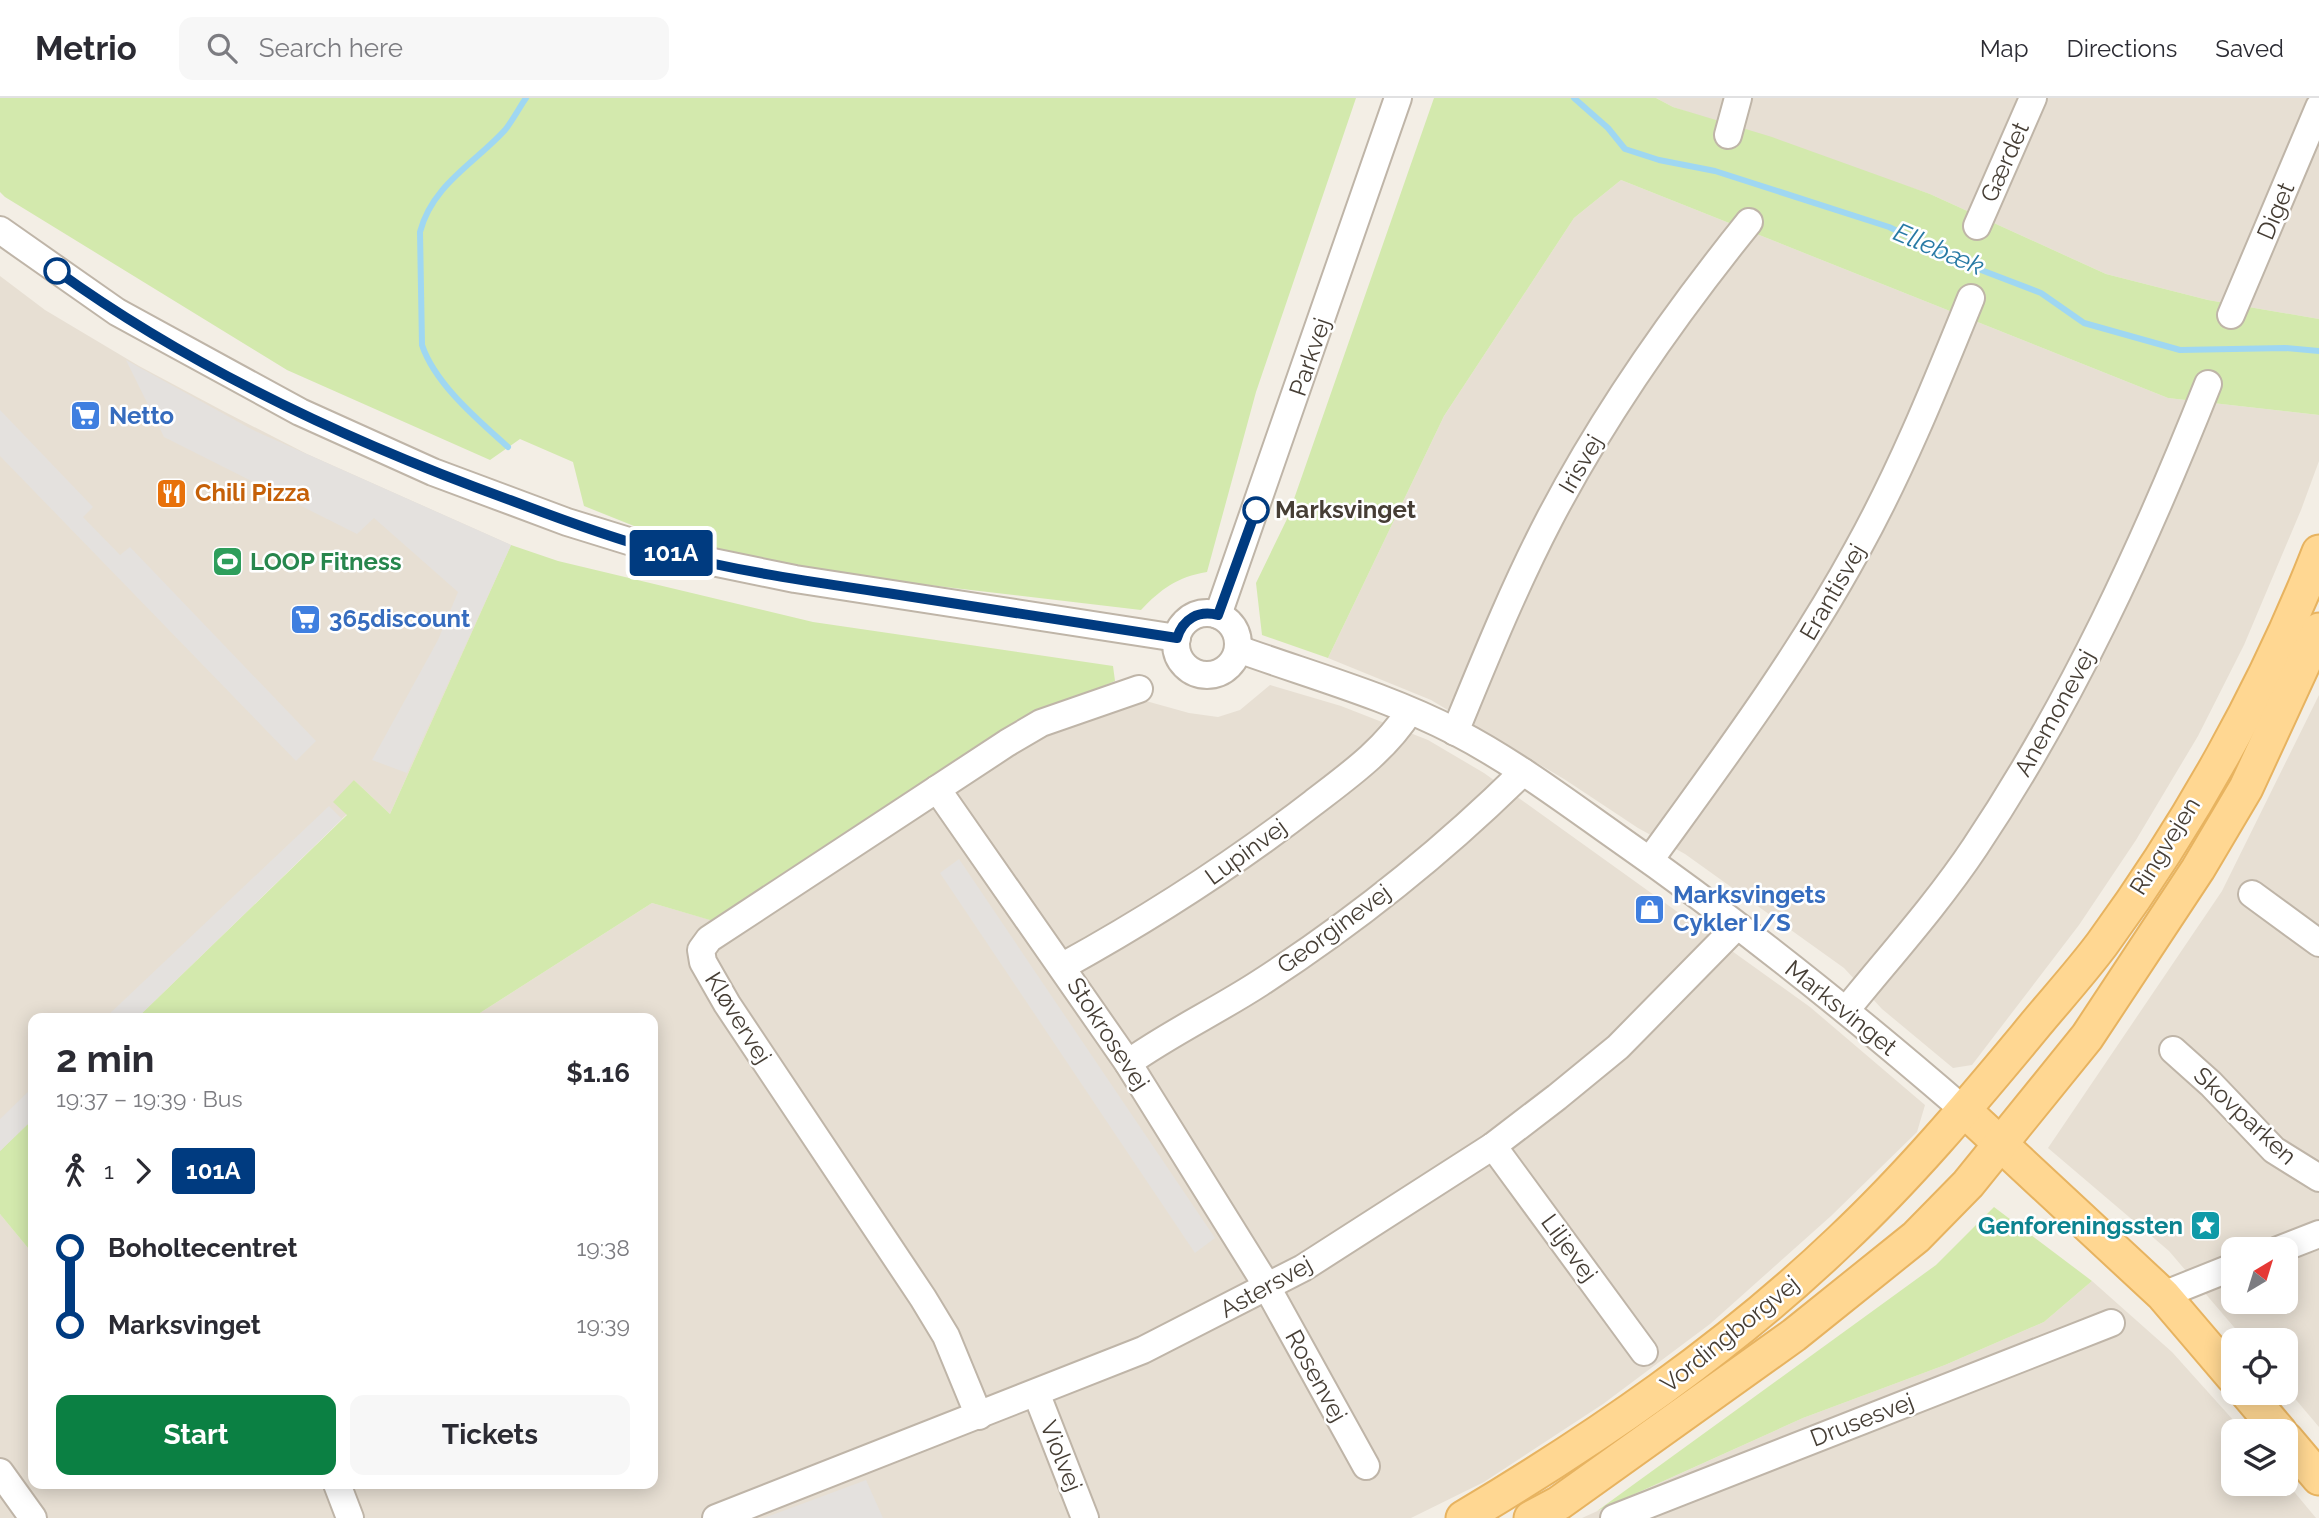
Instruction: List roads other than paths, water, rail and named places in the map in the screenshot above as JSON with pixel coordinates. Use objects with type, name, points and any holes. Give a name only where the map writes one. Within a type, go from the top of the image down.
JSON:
[{"type":"main road","name":"Ringvejen","points":[[1965,1111],[2101,945],[2166,849],[2265,671],[2319,552]]},
{"type":"main road","name":"Ringvejen","points":[[2001,1143],[2087,1037],[2199,869],[2246,788],[2319,630]]},
{"type":"main road","points":[[1965,1111],[2163,1295],[2221,1363]]},
{"type":"main road","name":"Vordingborgvej","points":[[1463,1518],[1542,1471],[1643,1403],[1713,1351],[1839,1243],[1965,1111]]},
{"type":"main road","name":"Vordingborgvej","points":[[1531,1518],[1559,1503],[1783,1343],[1873,1272],[1954,1199],[2001,1143]]},
{"type":"main road","points":[[2257,1405],[2269,1419]]},
{"type":"main road","points":[[2298,1453],[2319,1478]]},
{"type":"street","name":"Parkvej","points":[[1218,615],[1398,98]]},
{"type":"street","points":[[1728,135],[1738,98]]},
{"type":"street","name":"Gærdet","points":[[1976,226],[2033,98]]},
{"type":"street","name":"Diget","points":[[2231,315],[2319,107]]},
{"type":"street","name":"Irisvej","points":[[1455,732],[1506,607],[1551,516],[1610,413],[1685,301],[1749,222]]},
{"type":"street","points":[[0,230],[117,312],[300,412],[433,472],[567,522],[664,552],[795,579],[1177,638]]},
{"type":"street","name":"Erantisvej","points":[[1650,860],[1796,654],[1856,552],[1922,419],[1971,298]]},
{"type":"street","name":"Anemonevej","points":[[1847,1009],[1973,850],[2047,731],[2114,604],[2171,478],[2208,384]]},
{"type":"street","points":[[1210,613],[1218,615],[1232,625],[1238,649],[1229,665],[1214,674],[1204,675],[1183,663],[1176,648],[1177,638],[1180,629],[1192,617],[1210,613]]},
{"type":"street","name":"Marksvinget","points":[[1238,649],[1336,682],[1409,712],[1455,732],[1523,772],[1650,860],[1847,1009],[1965,1111]]},
{"type":"street","name":"Kløvervej","points":[[979,1416],[946,1336],[727,1004],[703,962],[701,950],[709,939],[1041,723],[1139,689]]},
{"type":"street","name":"Lupinvej","points":[[1063,966],[1196,887],[1270,836],[1386,744],[1409,712]]},
{"type":"street","name":"Georginevej","points":[[1128,1063],[1218,1010],[1320,942],[1465,828],[1523,772]]},
{"type":"street","name":"Stokrosevej","points":[[937,789],[1063,966],[1128,1063],[1267,1287]]},
{"type":"street","points":[[2252,894],[2319,943]]},
{"type":"street","name":"Astersvej","points":[[716,1518],[1037,1395],[1143,1350],[1303,1268],[1493,1146],[1618,1048],[1737,926]]},
{"type":"street","name":"Skovparken","points":[[2173,1050],[2211,1084],[2274,1150],[2319,1178]]},
{"type":"street","name":"Liljevej","points":[[1493,1146],[1644,1352]]},
{"type":"street","points":[[2298,1242],[2319,1234]]},
{"type":"street","points":[[2163,1295],[2221,1272]]},
{"type":"street","name":"Rosenvej","points":[[1267,1287],[1366,1466]]},
{"type":"street","name":"Drusesvej","points":[[1614,1518],[2111,1323]]},
{"type":"street","name":"Violvej","points":[[1037,1395],[1085,1518]]},
{"type":"street","points":[[0,1472],[33,1518]]},
{"type":"street","points":[[339,1489],[350,1518]]},
{"type":"waterway","points":[[508,447],[447,387],[422,345],[420,232],[426,215],[444,188],[505,130],[526,98]]},
{"type":"waterway","name":"Ellebæk","points":[[1574,98],[1608,128],[1625,149],[1659,160],[1715,171],[1889,227],[1968,265],[2041,293],[2084,323],[2180,350],[2285,348],[2319,351]]},
{"type":"place","name":"Netto","points":[[86,416]]},
{"type":"place","name":"Chili Pizza","points":[[172,493]]},
{"type":"place","name":"Marksvinget","points":[[1256,510]]},
{"type":"place","name":"LOOP Fitness","points":[[227,562]]},
{"type":"place","name":"365discount","points":[[306,619]]},
{"type":"place","name":"Marksvingets Cykler I/S","points":[[1650,909]]},
{"type":"place","name":"Genforeningssten","points":[[2206,1226]]}]
